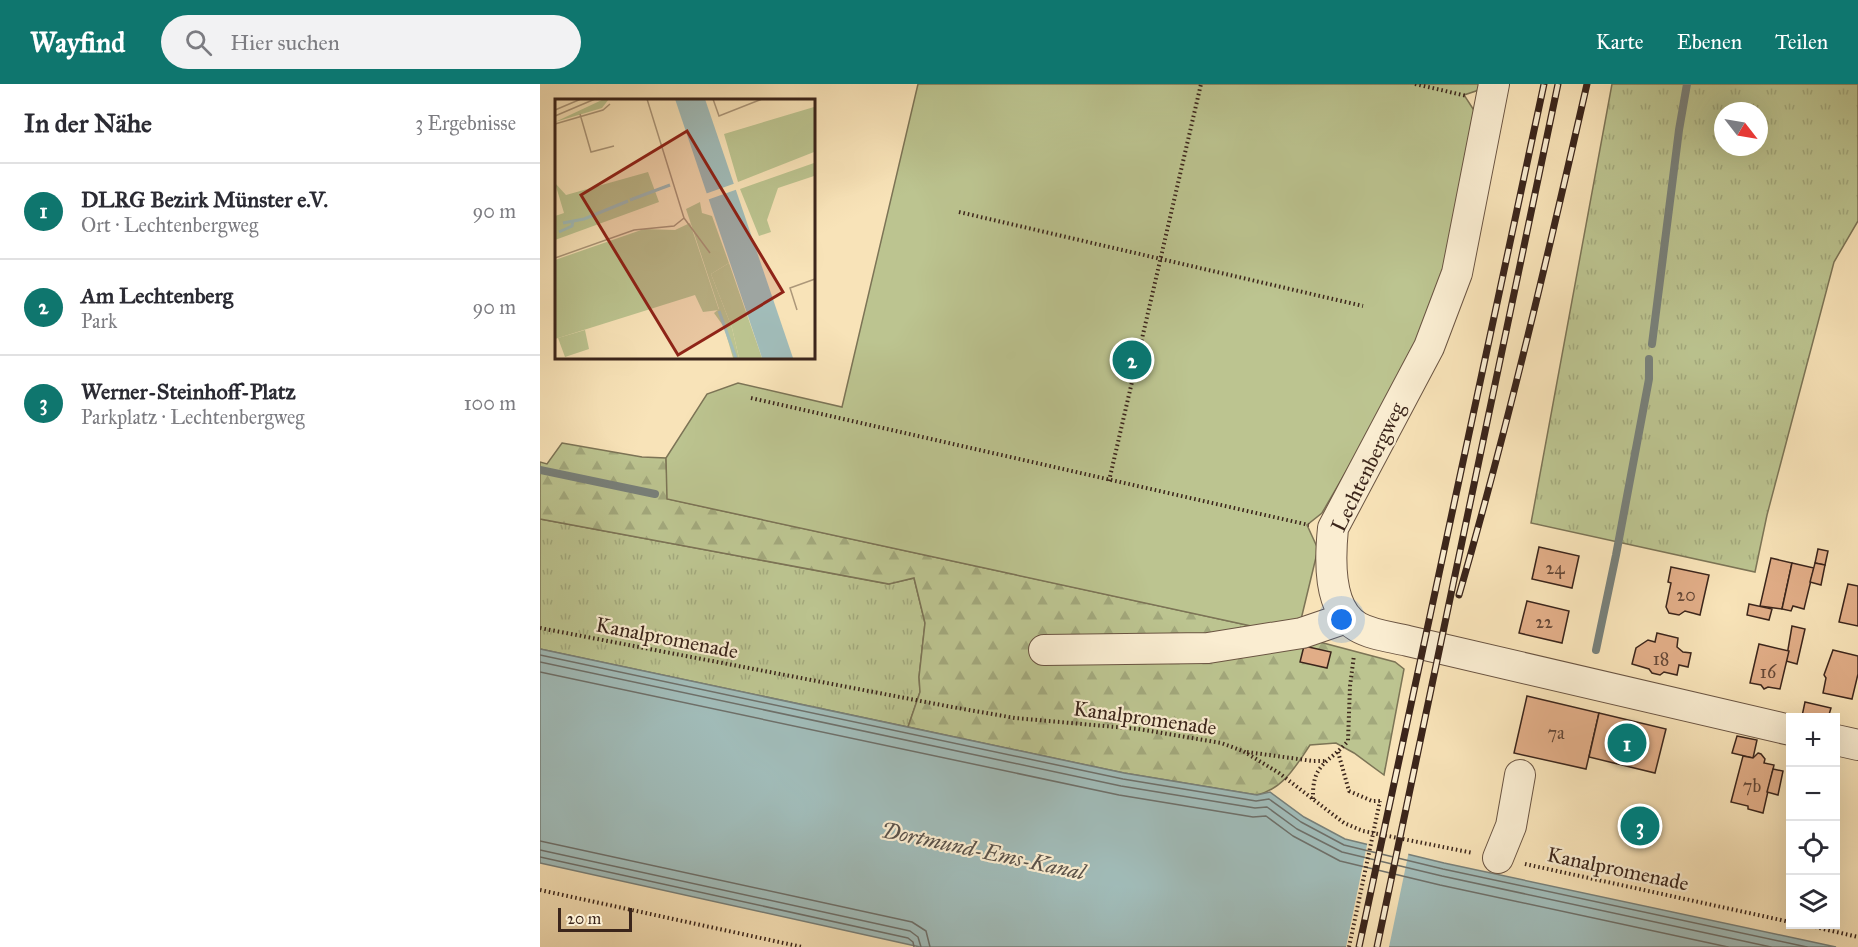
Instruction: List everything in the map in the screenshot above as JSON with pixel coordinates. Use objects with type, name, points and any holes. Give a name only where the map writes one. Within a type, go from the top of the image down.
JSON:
[{"type":"street","name":"Lechtenbergweg","points":[[1353,623],[1333,587],[1331,553],[1334,528],[1429,347],[1440,318],[1456,273],[1492,94]]},
{"type":"street","points":[[1044,650],[1208,648],[1353,623],[1415,643],[1786,729]]},
{"type":"street","points":[[1840,741],[1858,745]]},
{"type":"street","points":[[1498,858],[1511,826],[1520,775]]},
{"type":"path","points":[[1109,481],[1201,84]]},
{"type":"path","points":[[1415,84],[1464,95],[1492,94]]},
{"type":"path","points":[[959,212],[1364,306]]},
{"type":"path","points":[[751,398],[1306,525]]},
{"type":"path","points":[[1313,799],[1315,772],[1338,753],[1348,741],[1353,623]]},
{"type":"path","name":"Kanalpromenade","points":[[540,628],[1015,718],[1138,729],[1212,741],[1243,751],[1278,773],[1344,823],[1363,831],[1786,921]]},
{"type":"path","points":[[1243,751],[1326,761]]},
{"type":"path","points":[[1338,753],[1349,790],[1372,801],[1380,801],[1349,947]]},
{"type":"path","points":[[540,890],[802,947]]},
{"type":"path","points":[[1824,929],[1858,937]]},
{"type":"green space","points":[[918,84],[1485,84],[1476,91],[1464,95],[1477,115],[1434,312],[1424,337],[1322,513],[1307,525],[1318,549],[1297,636],[667,499],[666,458],[707,394],[738,383],[842,407]]},
{"type":"green space","points":[[1612,84],[1858,84],[1858,221],[1834,262],[1767,515],[1755,572],[1531,523]]},
{"type":"green space","points":[[562,443],[642,457],[666,458],[668,499],[1297,636],[1395,662],[1404,669],[1384,775],[1336,743],[1310,745],[1282,782],[1257,795],[1124,773],[908,727],[920,692],[919,677],[925,623],[914,578],[889,584],[540,519],[540,462],[547,464]]},
{"type":"green space","points":[[540,519],[888,584],[914,578],[925,623],[919,677],[920,692],[908,727],[540,649]]},
{"type":"water","name":"Dortmund-Ems-Kanal","points":[[540,649],[1124,773],[1257,795],[1270,792],[1304,817],[1345,839],[1444,863],[1836,947],[920,947],[540,863]]},
{"type":"pier","points":[[1368,840],[1409,851],[1389,947],[1346,947]]},
{"type":"building","points":[[1539,547],[1579,556],[1572,588],[1532,579]]},
{"type":"building","points":[[1818,549],[1828,551],[1825,565],[1815,563]]},
{"type":"building","points":[[1771,558],[1792,563],[1782,609],[1760,606]]},
{"type":"building","points":[[1792,563],[1814,568],[1804,609],[1793,606],[1791,611],[1782,609]]},
{"type":"building","points":[[1815,563],[1825,565],[1821,585],[1810,582]]},
{"type":"building","points":[[1671,567],[1709,575],[1700,615],[1685,611],[1679,615],[1669,613],[1666,607],[1671,583],[1668,582]]},
{"type":"building","points":[[1848,584],[1858,586],[1858,626],[1839,622]]},
{"type":"building","points":[[1527,601],[1569,611],[1562,643],[1519,633]]},
{"type":"building","points":[[1749,604],[1772,609],[1769,620],[1747,615]]},
{"type":"building","points":[[1792,626],[1805,629],[1797,664],[1786,661]]},
{"type":"building","points":[[1657,633],[1678,638],[1677,647],[1683,652],[1691,653],[1688,667],[1679,665],[1677,675],[1664,672],[1660,675],[1632,664],[1636,648],[1648,640],[1655,642]]},
{"type":"building","points":[[1759,644],[1789,651],[1780,689],[1768,687],[1764,689],[1761,685],[1750,683]]},
{"type":"building","points":[[1304,646],[1331,652],[1327,668],[1300,662]]},
{"type":"building","points":[[1833,650],[1858,656],[1858,674],[1852,699],[1823,693],[1826,678],[1824,675]]},
{"type":"building","points":[[1527,696],[1599,713],[1586,769],[1514,753]]},
{"type":"building","points":[[1805,702],[1831,708],[1830,713],[1803,713]]},
{"type":"building","points":[[1599,713],[1666,729],[1655,773],[1589,757]]},
{"type":"building","points":[[1737,736],[1757,740],[1753,758],[1732,753]]},
{"type":"building","points":[[1758,753],[1765,759],[1764,763],[1774,765],[1763,813],[1731,802],[1743,756],[1753,758]]},
{"type":"building","points":[[1773,769],[1783,771],[1778,795],[1767,792]]},
{"type":"waterway","points":[[1652,344],[1687,84]]},
{"type":"waterway","points":[[1596,650],[1649,379],[1649,359]]},
{"type":"waterway","points":[[540,470],[655,494]]},
{"type":"railway","points":[[1359,947],[1544,84]]},
{"type":"railway","points":[[1377,947],[1558,84]]},
{"type":"railway","points":[[1459,595],[1511,404],[1587,84]]},
{"type":"place","name":"Am Lechtenberg","points":[[1132,360]]},
{"type":"place","name":"DLRG Bezirk Münster e.V.","points":[[1627,743]]},
{"type":"place","name":"Werner-Steinhoff-Platz","points":[[1640,826]]}]
